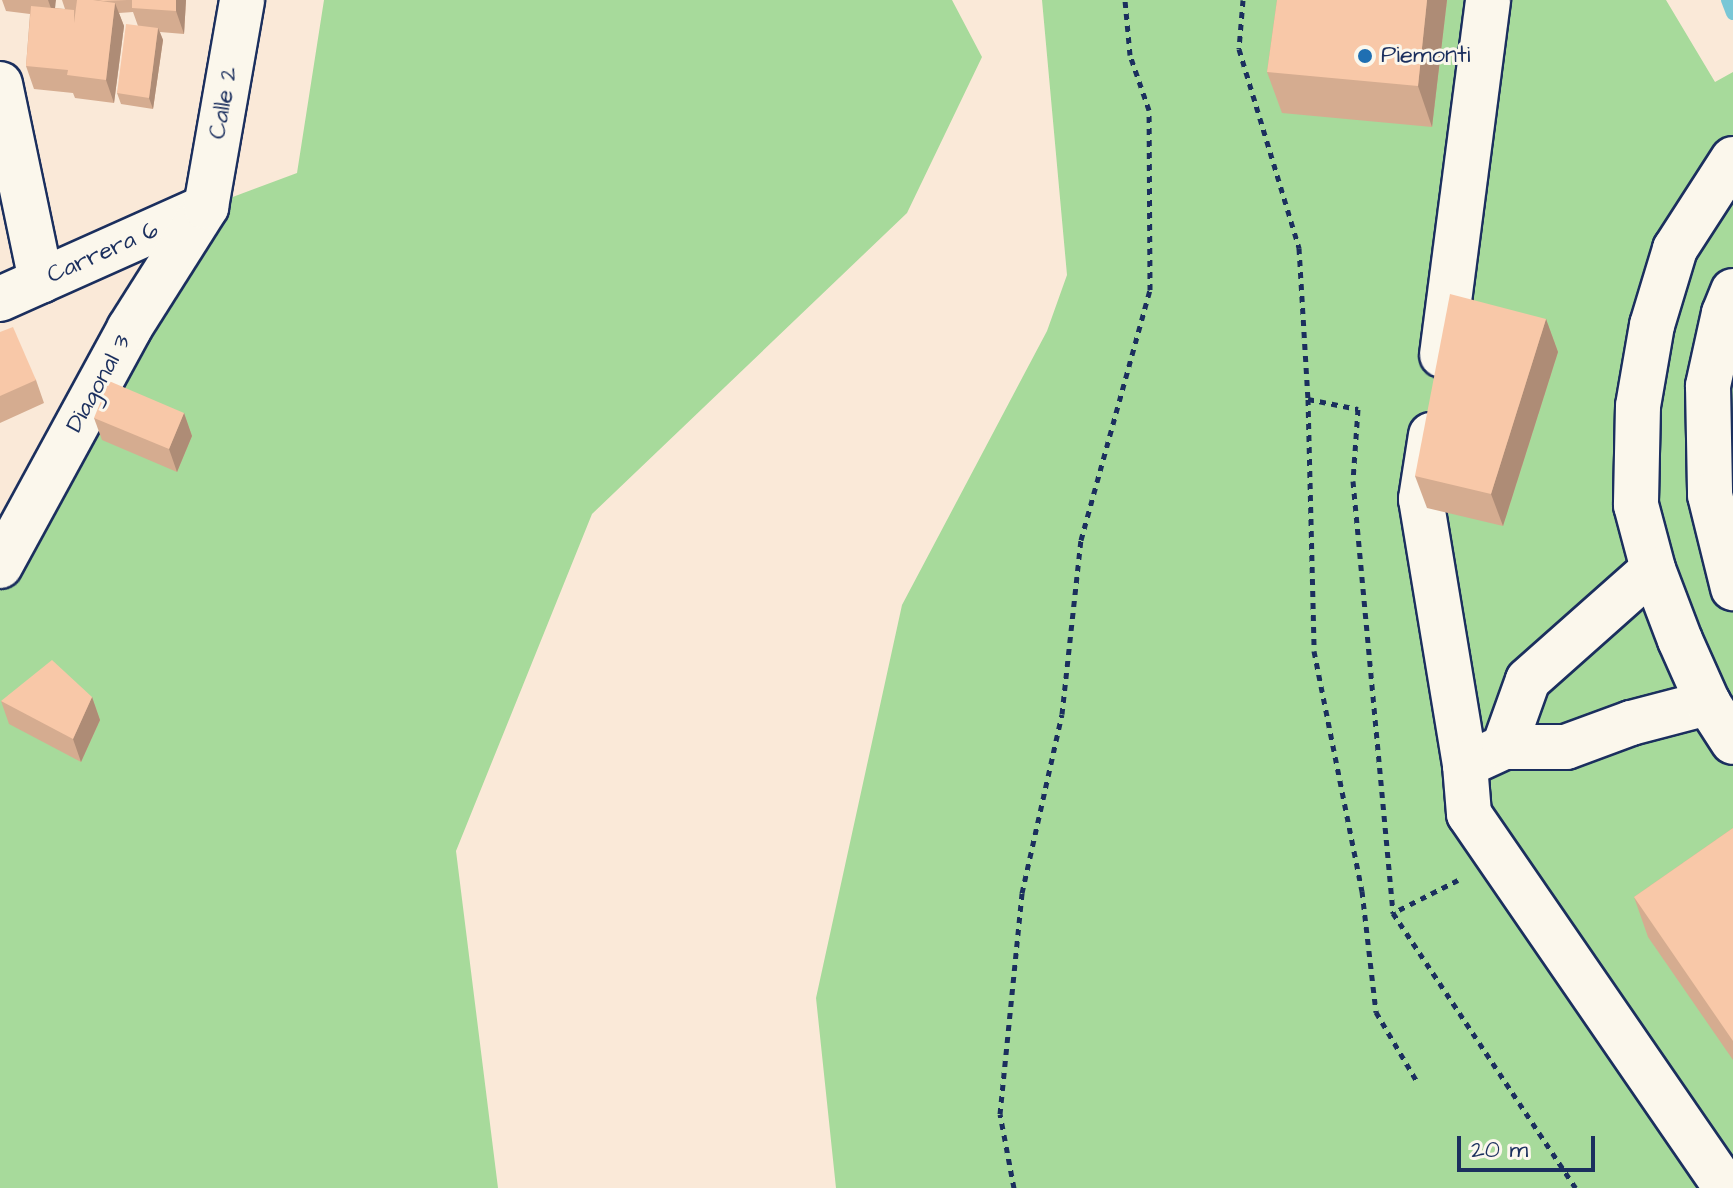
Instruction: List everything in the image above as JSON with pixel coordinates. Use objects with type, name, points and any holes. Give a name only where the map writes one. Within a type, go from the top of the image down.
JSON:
[{"type":"street","name":"Calle 2","points":[[206,207],[242,0]]},
{"type":"street","points":[[1488,0],[1467,183],[1421,499],[1465,765],[1469,814],[1726,1188]]},
{"type":"street","points":[[0,84],[41,281]]},
{"type":"street","points":[[1733,159],[1675,249],[1652,325],[1638,406],[1636,505],[1653,569],[1708,703],[1733,742]]},
{"type":"street","name":"Carrera 6","points":[[0,299],[206,207]]},
{"type":"street","name":"Diagonal 3","points":[[0,566],[129,329],[206,207]]},
{"type":"street","points":[[1733,291],[1724,313],[1708,386],[1710,495],[1733,588]]},
{"type":"street","points":[[1504,747],[1528,680],[1653,569]]},
{"type":"street","points":[[1465,765],[1504,747],[1566,747],[1631,723],[1708,703]]},
{"type":"path","points":[[1014,1188],[1000,1114],[1022,893],[1062,714],[1081,540],[1150,290],[1149,110],[1130,55],[1125,0]]},
{"type":"path","points":[[1243,0],[1239,49],[1299,248],[1308,399],[1314,651],[1362,891],[1376,1012],[1416,1080]]},
{"type":"path","points":[[1308,399],[1358,409],[1353,481],[1393,913],[1576,1188]]},
{"type":"path","points":[[1393,913],[1500,858]]},
{"type":"green space","points":[[324,0],[952,0],[982,57],[907,213],[592,514],[456,851],[498,1188],[0,1188],[0,566],[206,207],[297,173]]},
{"type":"green space","points":[[1042,0],[1666,0],[1715,82],[1733,72],[1733,1188],[836,1188],[816,998],[902,605],[1047,331],[1067,275]]},
{"type":"building","points":[[77,0],[115,3],[106,80],[67,75],[68,70],[26,66],[31,6],[74,10],[74,23]]},
{"type":"building","points":[[132,0],[176,0],[176,11],[132,8]]},
{"type":"building","points":[[1277,0],[1427,0],[1418,86],[1267,72]]},
{"type":"building","points":[[126,24],[158,28],[149,98],[117,93]]},
{"type":"building","points":[[1450,294],[1546,319],[1491,494],[1415,476]]},
{"type":"building","points":[[13,327],[36,380],[0,396],[0,332]]},
{"type":"building","points":[[109,381],[184,413],[169,449],[94,418]]},
{"type":"building","points":[[52,660],[92,697],[73,739],[1,701]]},
{"type":"building","points":[[1733,828],[1733,1041],[1634,897]]},
{"type":"waterway","points":[[1728,0],[1733,13]]},
{"type":"place","name":"Piemonti","points":[[1365,56]]}]
